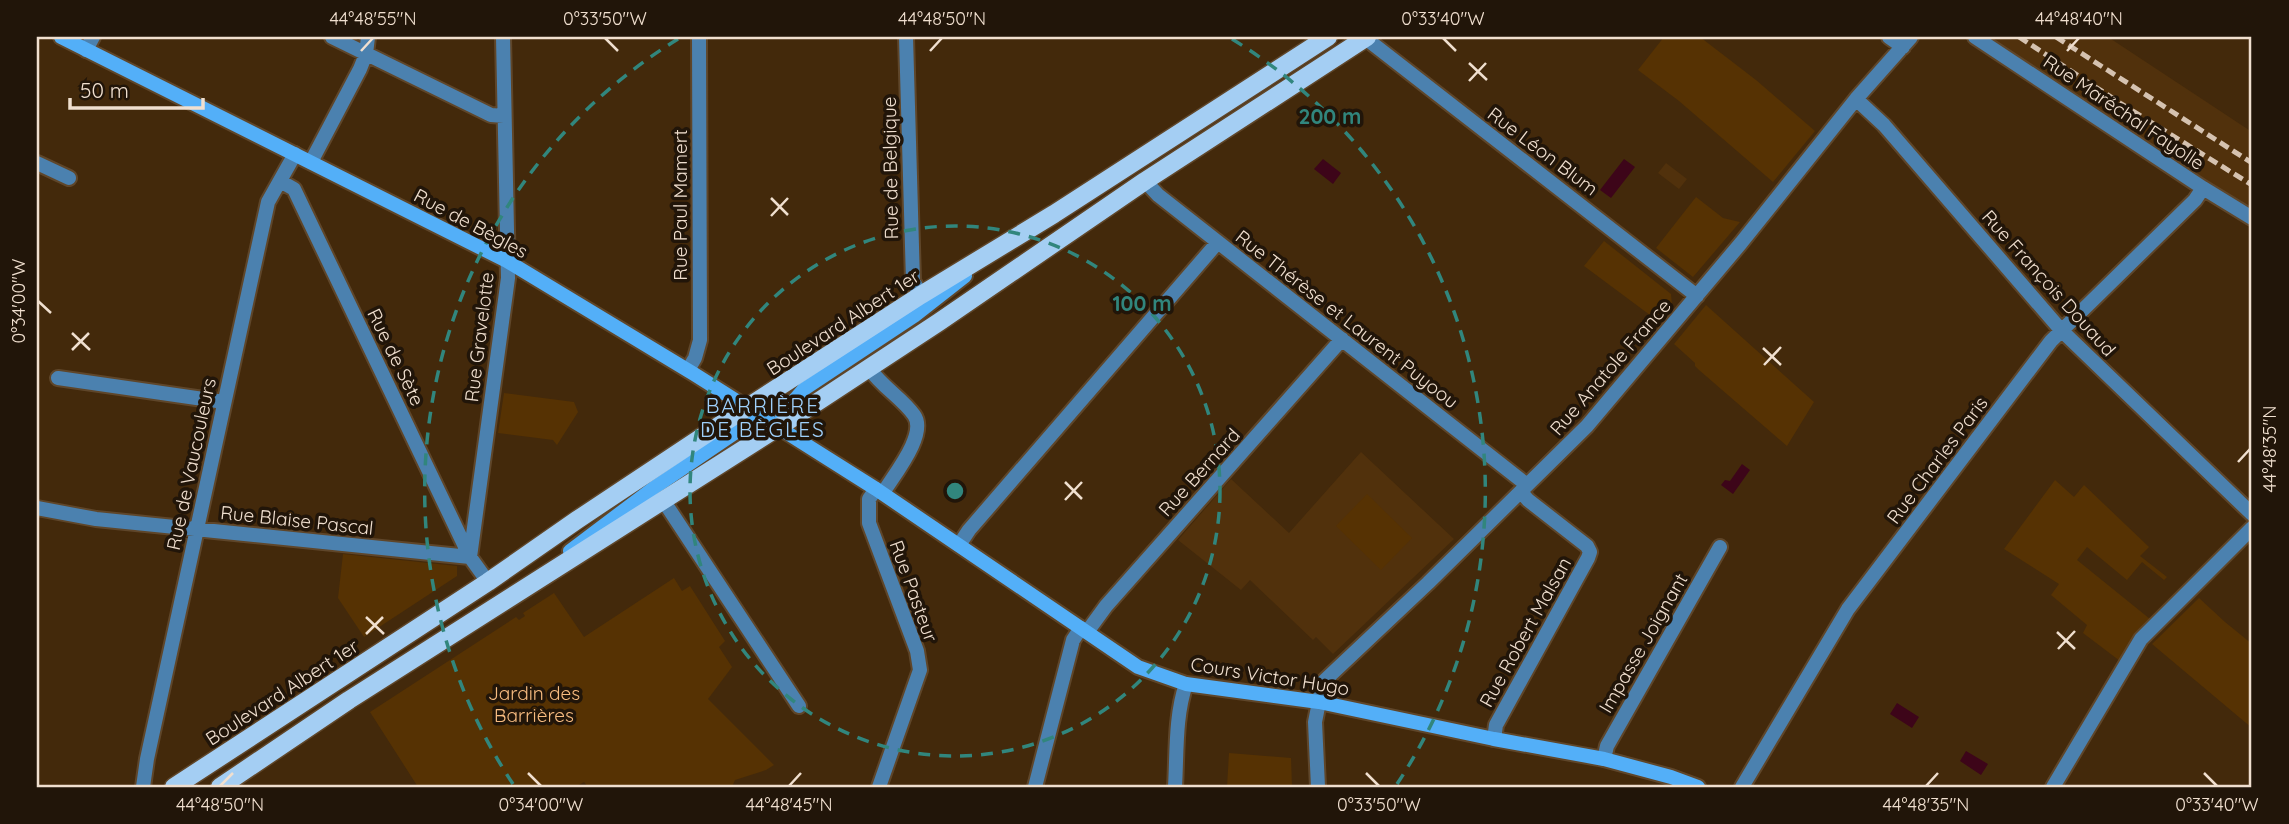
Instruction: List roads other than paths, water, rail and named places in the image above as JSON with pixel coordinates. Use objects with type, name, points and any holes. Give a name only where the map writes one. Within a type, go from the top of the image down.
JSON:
[{"type":"main road","name":"Boulevard Albert 1er","points":[[174,787],[488,582],[747,408],[1328,37]]},
{"type":"main road","points":[[220,787],[501,601],[869,368],[1145,181],[1365,37]]},
{"type":"street","name":"Rue de Bègles","points":[[61,37],[90,43],[295,154],[507,261],[688,370],[848,471]]},
{"type":"street","points":[[332,37],[491,116],[504,116]]},
{"type":"street","points":[[311,162],[366,54],[368,37]]},
{"type":"street","name":"Rue Gravelotte","points":[[470,557],[508,278],[503,37]]},
{"type":"street","name":"Rue Paul Mamert","points":[[688,370],[700,340],[699,37]]},
{"type":"street","name":"Rue de Belgique","points":[[906,37],[913,281],[921,295]]},
{"type":"street","name":"Rue Léon Blum","points":[[1365,37],[1697,296]]},
{"type":"street","points":[[1889,37],[1907,42]]},
{"type":"street","name":"Rue Maréchal Fayolle","points":[[1975,37],[2252,218]]},
{"type":"street","name":"Rue Anatole France","points":[[1319,702],[1323,682],[1587,426],[1697,296],[1856,99],[1907,42]]},
{"type":"street","name":"Rue François Douaud","points":[[1856,99],[1884,125],[2061,330],[2252,514]]},
{"type":"street","name":"Rue de Vaucouleurs","points":[[143,787],[268,202],[295,154]]},
{"type":"street","points":[[37,163],[69,178]]},
{"type":"street","name":"Rue de Sète","points":[[280,181],[294,189],[470,557],[488,582]]},
{"type":"street","name":"Rue Thérèse et Laurent Puyoou","points":[[1145,181],[1158,195],[1342,339],[1524,488]]},
{"type":"street","name":"Rue Charles Paris","points":[[1742,787],[1848,609],[2061,330],[2195,201],[2203,188]]},
{"type":"street","points":[[959,545],[969,530],[1218,242]]},
{"type":"street","points":[[778,427],[785,411],[804,389],[914,316],[1005,244]]},
{"type":"street","name":"Rue Bernard","points":[[1035,787],[1073,640],[1342,339]]},
{"type":"street","name":"Rue Pasteur","points":[[869,368],[878,381],[914,414],[918,425],[916,439],[879,491],[869,499],[868,506],[869,523],[917,652],[920,670],[879,787]]},
{"type":"street","points":[[58,378],[224,402]]},
{"type":"street","points":[[501,601],[655,487],[743,428],[748,416],[747,408]]},
{"type":"street","name":"Cours Victor Hugo","points":[[848,471],[1138,667],[1186,684],[1319,702],[1604,759],[1698,787]]},
{"type":"street","name":"Rue Robert Malsan","points":[[1494,739],[1496,726],[1590,552],[1587,546],[1528,500],[1524,488]]},
{"type":"street","points":[[663,500],[799,706]]},
{"type":"street","name":"Rue Blaise Pascal","points":[[37,508],[96,519],[470,557]]},
{"type":"street","points":[[2053,787],[2141,639],[2252,528]]},
{"type":"street","name":"Impasse Joignant","points":[[1604,759],[1607,746],[1720,547]]},
{"type":"street","points":[[1175,787],[1178,729],[1186,684]]},
{"type":"street","points":[[1318,787],[1315,722],[1319,702]]},
{"type":"railway","points":[[2019,37],[2252,185]]},
{"type":"railway","points":[[2056,37],[2252,163]]},
{"type":"district","name":"BARRIÈRE DE BÈGLES","points":[[763,417]]},
{"type":"park label","name":"Jardin des Barrières","points":[[534,704]]}]
